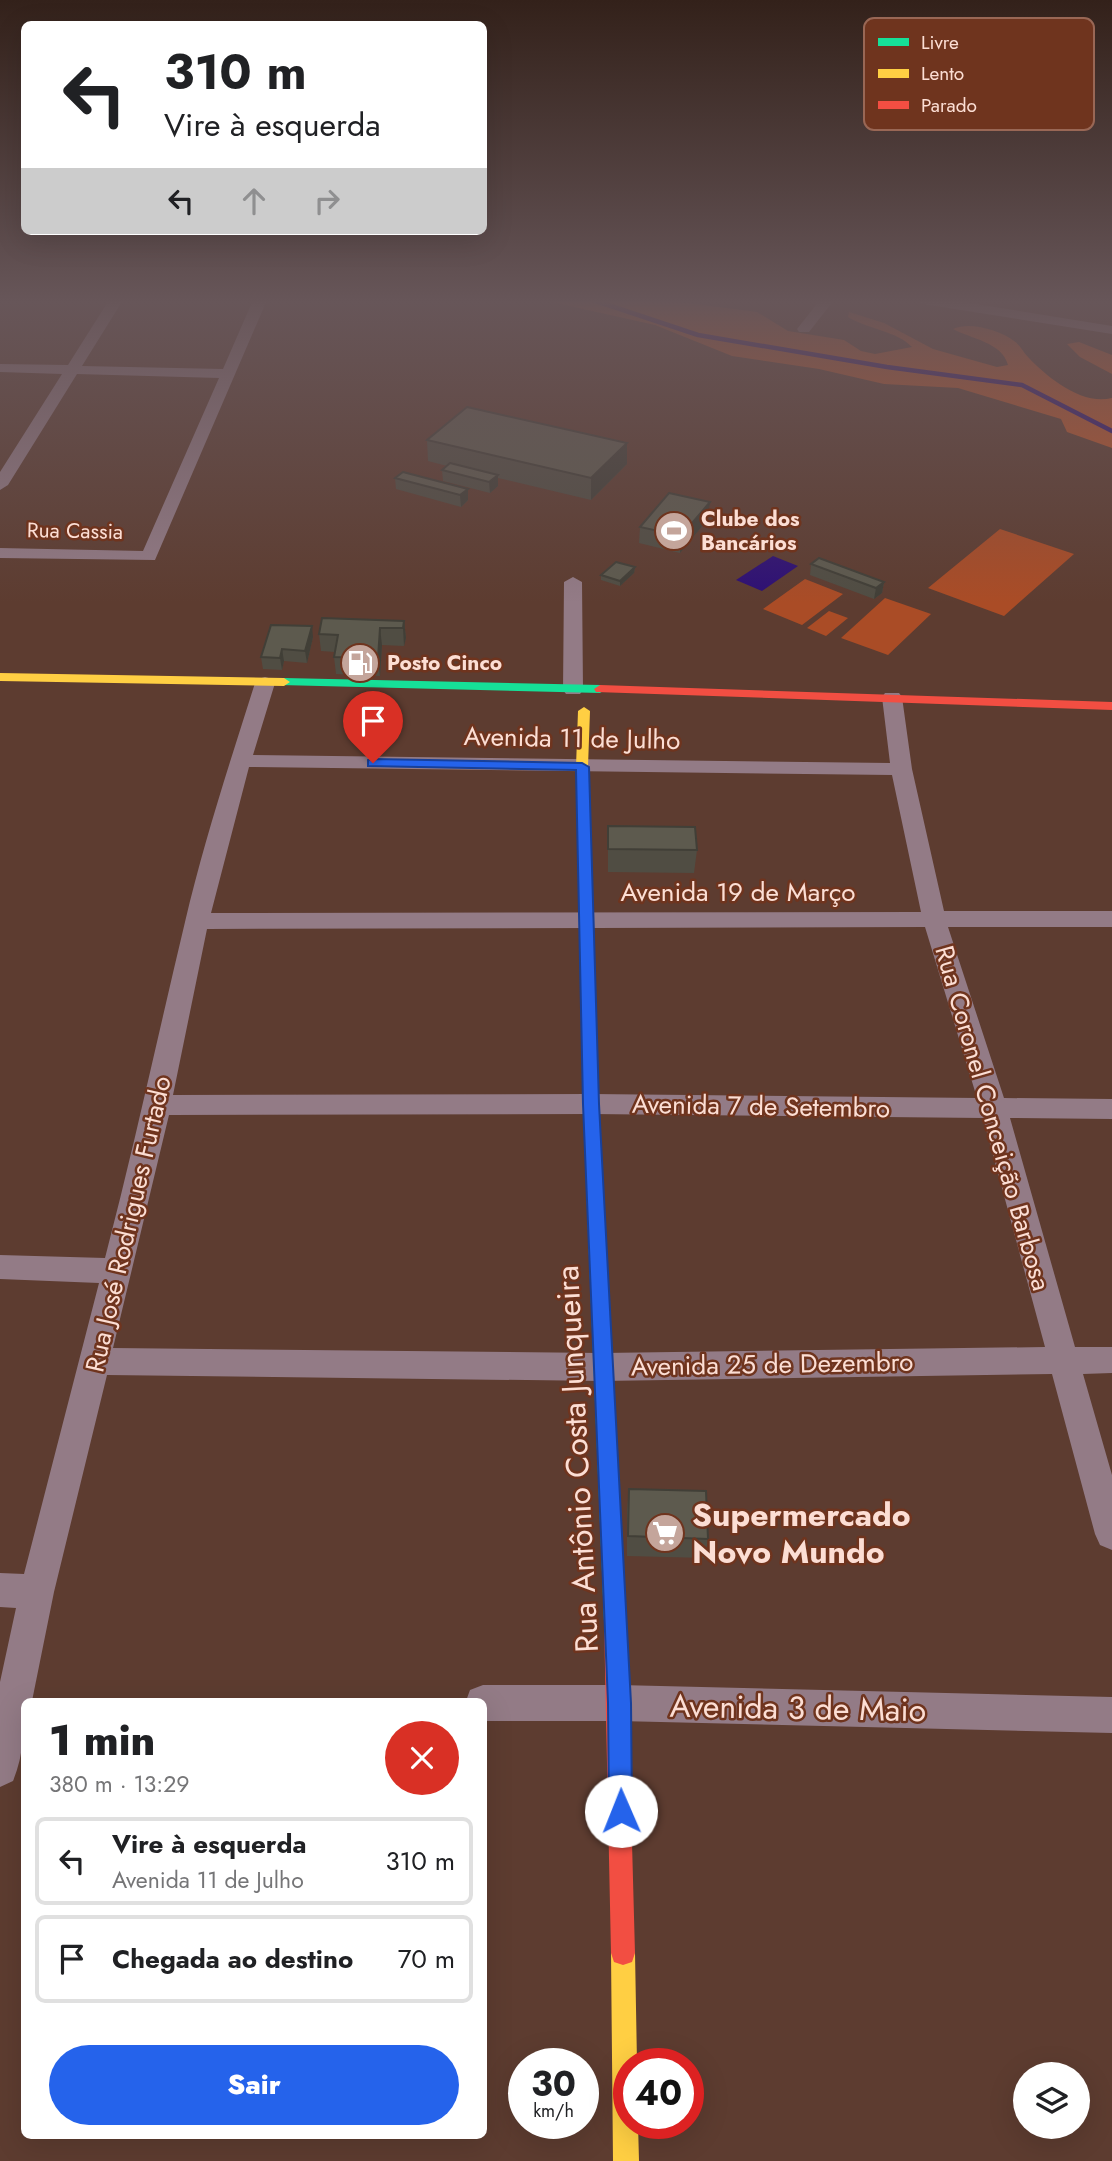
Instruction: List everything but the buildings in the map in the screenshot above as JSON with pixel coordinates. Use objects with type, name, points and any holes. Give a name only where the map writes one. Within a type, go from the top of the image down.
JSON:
[{"type":"street","points":[[0,485],[52,401]]},
{"type":"street","name":"Rua Cassia","points":[[0,553],[149,556],[216,401]]},
{"type":"street","points":[[573,582],[573,690]]},
{"type":"street","points":[[0,677],[433,690],[573,690],[893,714],[947,702],[1112,706]]},
{"type":"street","name":"Rua José Rodrigues Furtado","points":[[0,1768],[19,1702],[37,1592],[158,1105],[197,921],[250,724],[265,683]]},
{"type":"street","name":"Rua Antônio Costa Junqueira","points":[[584,711],[582,767],[591,1104],[620,1703],[625,2161]]},
{"type":"street","name":"Rua Coronel Conceição Barbosa","points":[[893,714],[901,769],[934,919],[994,1109],[1112,1534]]},
{"type":"street","name":"Avenida 11 de Julho","points":[[242,761],[901,769]]},
{"type":"street","name":"Avenida 19 de Março","points":[[197,921],[1112,919]]},
{"type":"street","name":"Avenida 7 de Setembro","points":[[158,1105],[591,1104],[1112,1109]]},
{"type":"street","points":[[0,1267],[118,1271]]},
{"type":"street","name":"Avenida 25 de Dezembro","points":[[96,1360],[602,1367],[1112,1360]]},
{"type":"street","points":[[0,1590],[37,1592]]},
{"type":"street","name":"Avenida 3 de Maio","points":[[487,1703],[620,1703],[1112,1716]]},
{"type":"shaded area","points":[[1001,401],[1112,401],[1112,448],[1067,432],[1061,419]]},
{"type":"shaded area","points":[[1000,529],[1074,554],[1004,616],[928,588]]},
{"type":"shaded area","points":[[773,556],[798,566],[762,591],[736,580]]},
{"type":"shaded area","points":[[805,579],[843,594],[802,625],[763,609]]},
{"type":"shaded area","points":[[885,598],[931,614],[888,655],[841,638]]},
{"type":"shaded area","points":[[829,611],[848,618],[826,636],[807,628]]},
{"type":"waterway","points":[[1053,401],[1112,431]]},
{"type":"traffic: fast","points":[[284,682],[600,689]]},
{"type":"traffic: fast","points":[[598,1256],[615,1621]]},
{"type":"traffic: slow","points":[[0,677],[284,682]]},
{"type":"traffic: slow","points":[[584,711],[582,767],[598,1256]]},
{"type":"traffic: slow","points":[[623,1953],[626,2161]]},
{"type":"traffic: jam","points":[[600,689],[1112,706]]},
{"type":"traffic: jam","points":[[615,1621],[623,1953]]},
{"type":"place","name":"Clube dos Bancários","points":[[674,531]]},
{"type":"place","name":"Posto Cinco","points":[[360,663]]},
{"type":"place","name":"Supermercado Novo Mundo","points":[[665,1533]]},
{"type":"route","points":[[373,763],[582,767],[591,1104],[620,1703],[621,1811]]}]
